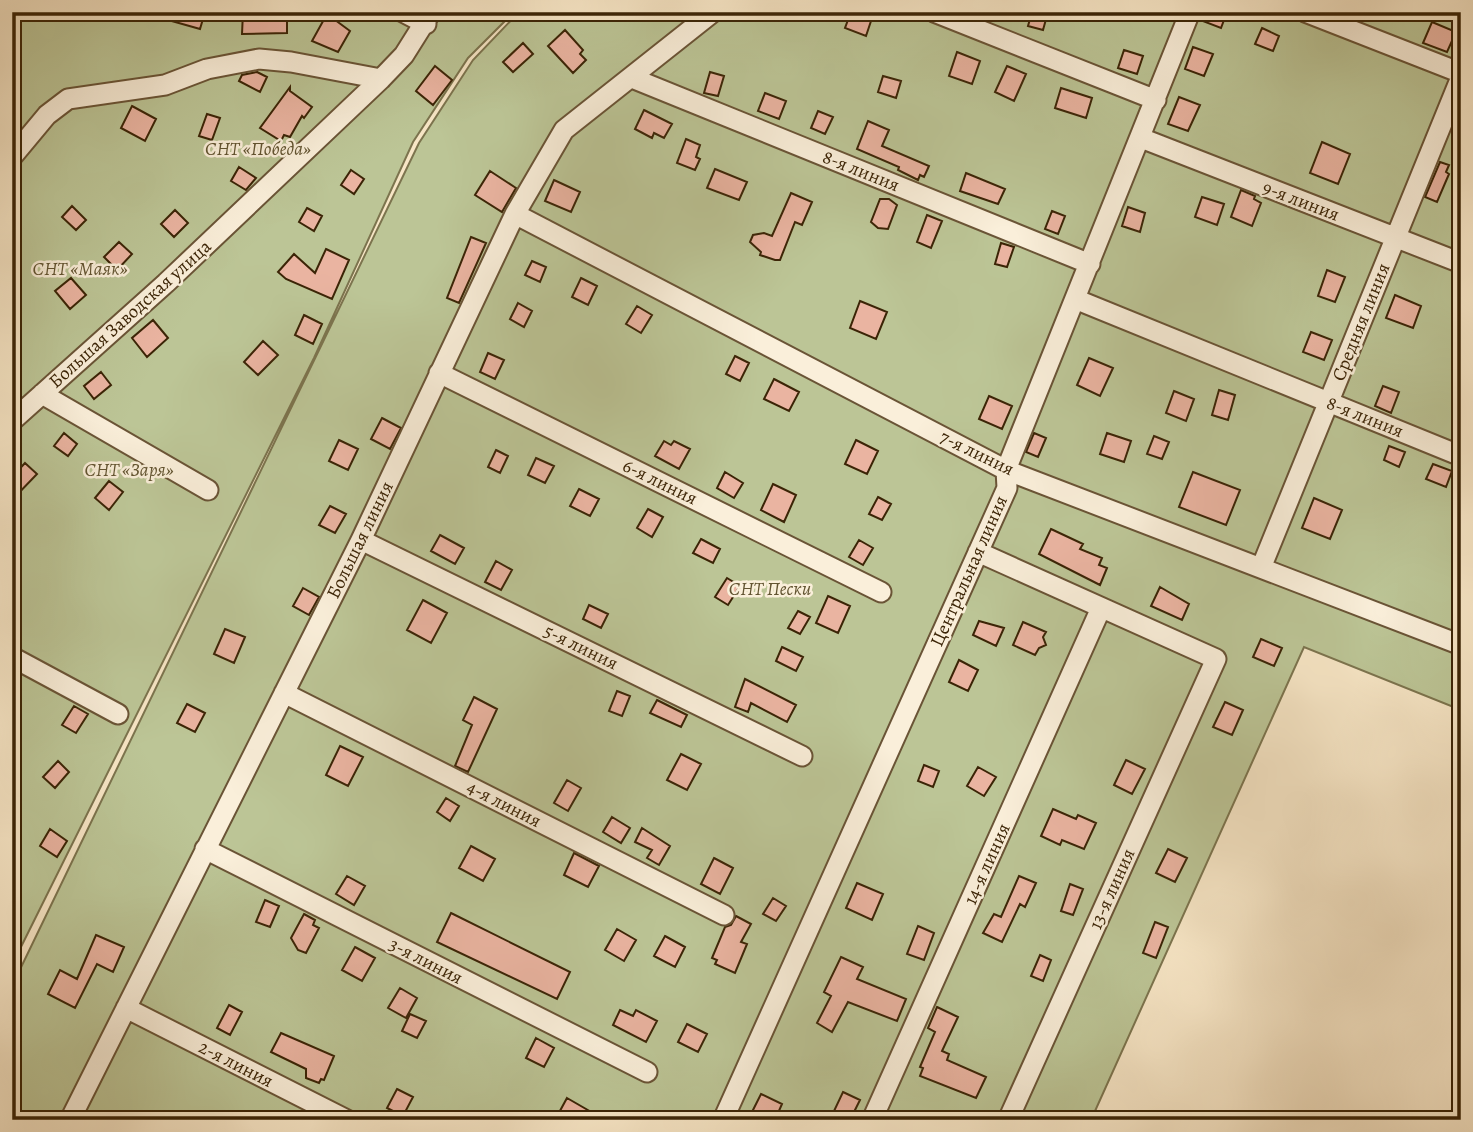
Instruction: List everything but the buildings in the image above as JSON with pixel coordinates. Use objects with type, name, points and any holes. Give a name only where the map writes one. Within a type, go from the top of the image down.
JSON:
[{"type":"street","points":[[403,12],[429,18]]},
{"type":"street","name":"Большая линия","points":[[70,1120],[361,540],[515,214],[565,130],[713,12]]},
{"type":"street","points":[[934,12],[1156,100]]},
{"type":"street","name":"Центральная линия","points":[[723,1120],[1007,488],[1006,470],[1190,12]]},
{"type":"street","points":[[1305,12],[1461,75]]},
{"type":"street","name":"Большая Заводская улица","points":[[12,421],[217,235],[380,79],[404,55],[429,18]]},
{"type":"street","points":[[12,157],[47,115],[68,99],[165,85],[207,69],[259,60],[291,62],[380,79]]},
{"type":"street","name":"Средняя линия","points":[[1261,568],[1461,75]]},
{"type":"street","name":"8-я линия","points":[[632,78],[1090,264]]},
{"type":"street","name":"9-я линия","points":[[1141,138],[1461,263]]},
{"type":"street","name":"7-я линия","points":[[515,214],[1006,470],[1461,645]]},
{"type":"street","name":"8-я линия","points":[[1075,299],[1461,456]]},
{"type":"street","name":"6-я линия","points":[[439,373],[881,592]]},
{"type":"street","points":[[42,394],[208,490]]},
{"type":"street","name":"5-я линия","points":[[361,540],[802,755]]},
{"type":"street","points":[[978,552],[1101,608]]},
{"type":"street","name":"13-я линия","points":[[1008,1120],[1216,659],[1101,608]]},
{"type":"street","name":"14-я линия","points":[[872,1120],[1101,608]]},
{"type":"street","points":[[12,657],[118,714]]},
{"type":"street","name":"4-я линия","points":[[284,693],[724,915]]},
{"type":"street","name":"3-я линия","points":[[205,849],[647,1072]]},
{"type":"street","name":"2-я линия","points":[[126,1009],[347,1120]]},
{"type":"green space","points":[[12,12],[514,12],[468,58],[413,142],[314,358],[12,965]]},
{"type":"green space","name":"СНТ Пески","points":[[519,12],[1461,12],[1461,710],[1304,647],[1091,1120],[12,1120],[12,986],[419,143],[473,60]]},
{"type":"park label","name":"СНТ «Победа»","points":[[258,149]]},
{"type":"park label","name":"СНТ «Маяк»","points":[[80,269]]},
{"type":"park label","name":"СНТ «Заря»","points":[[129,470]]}]
